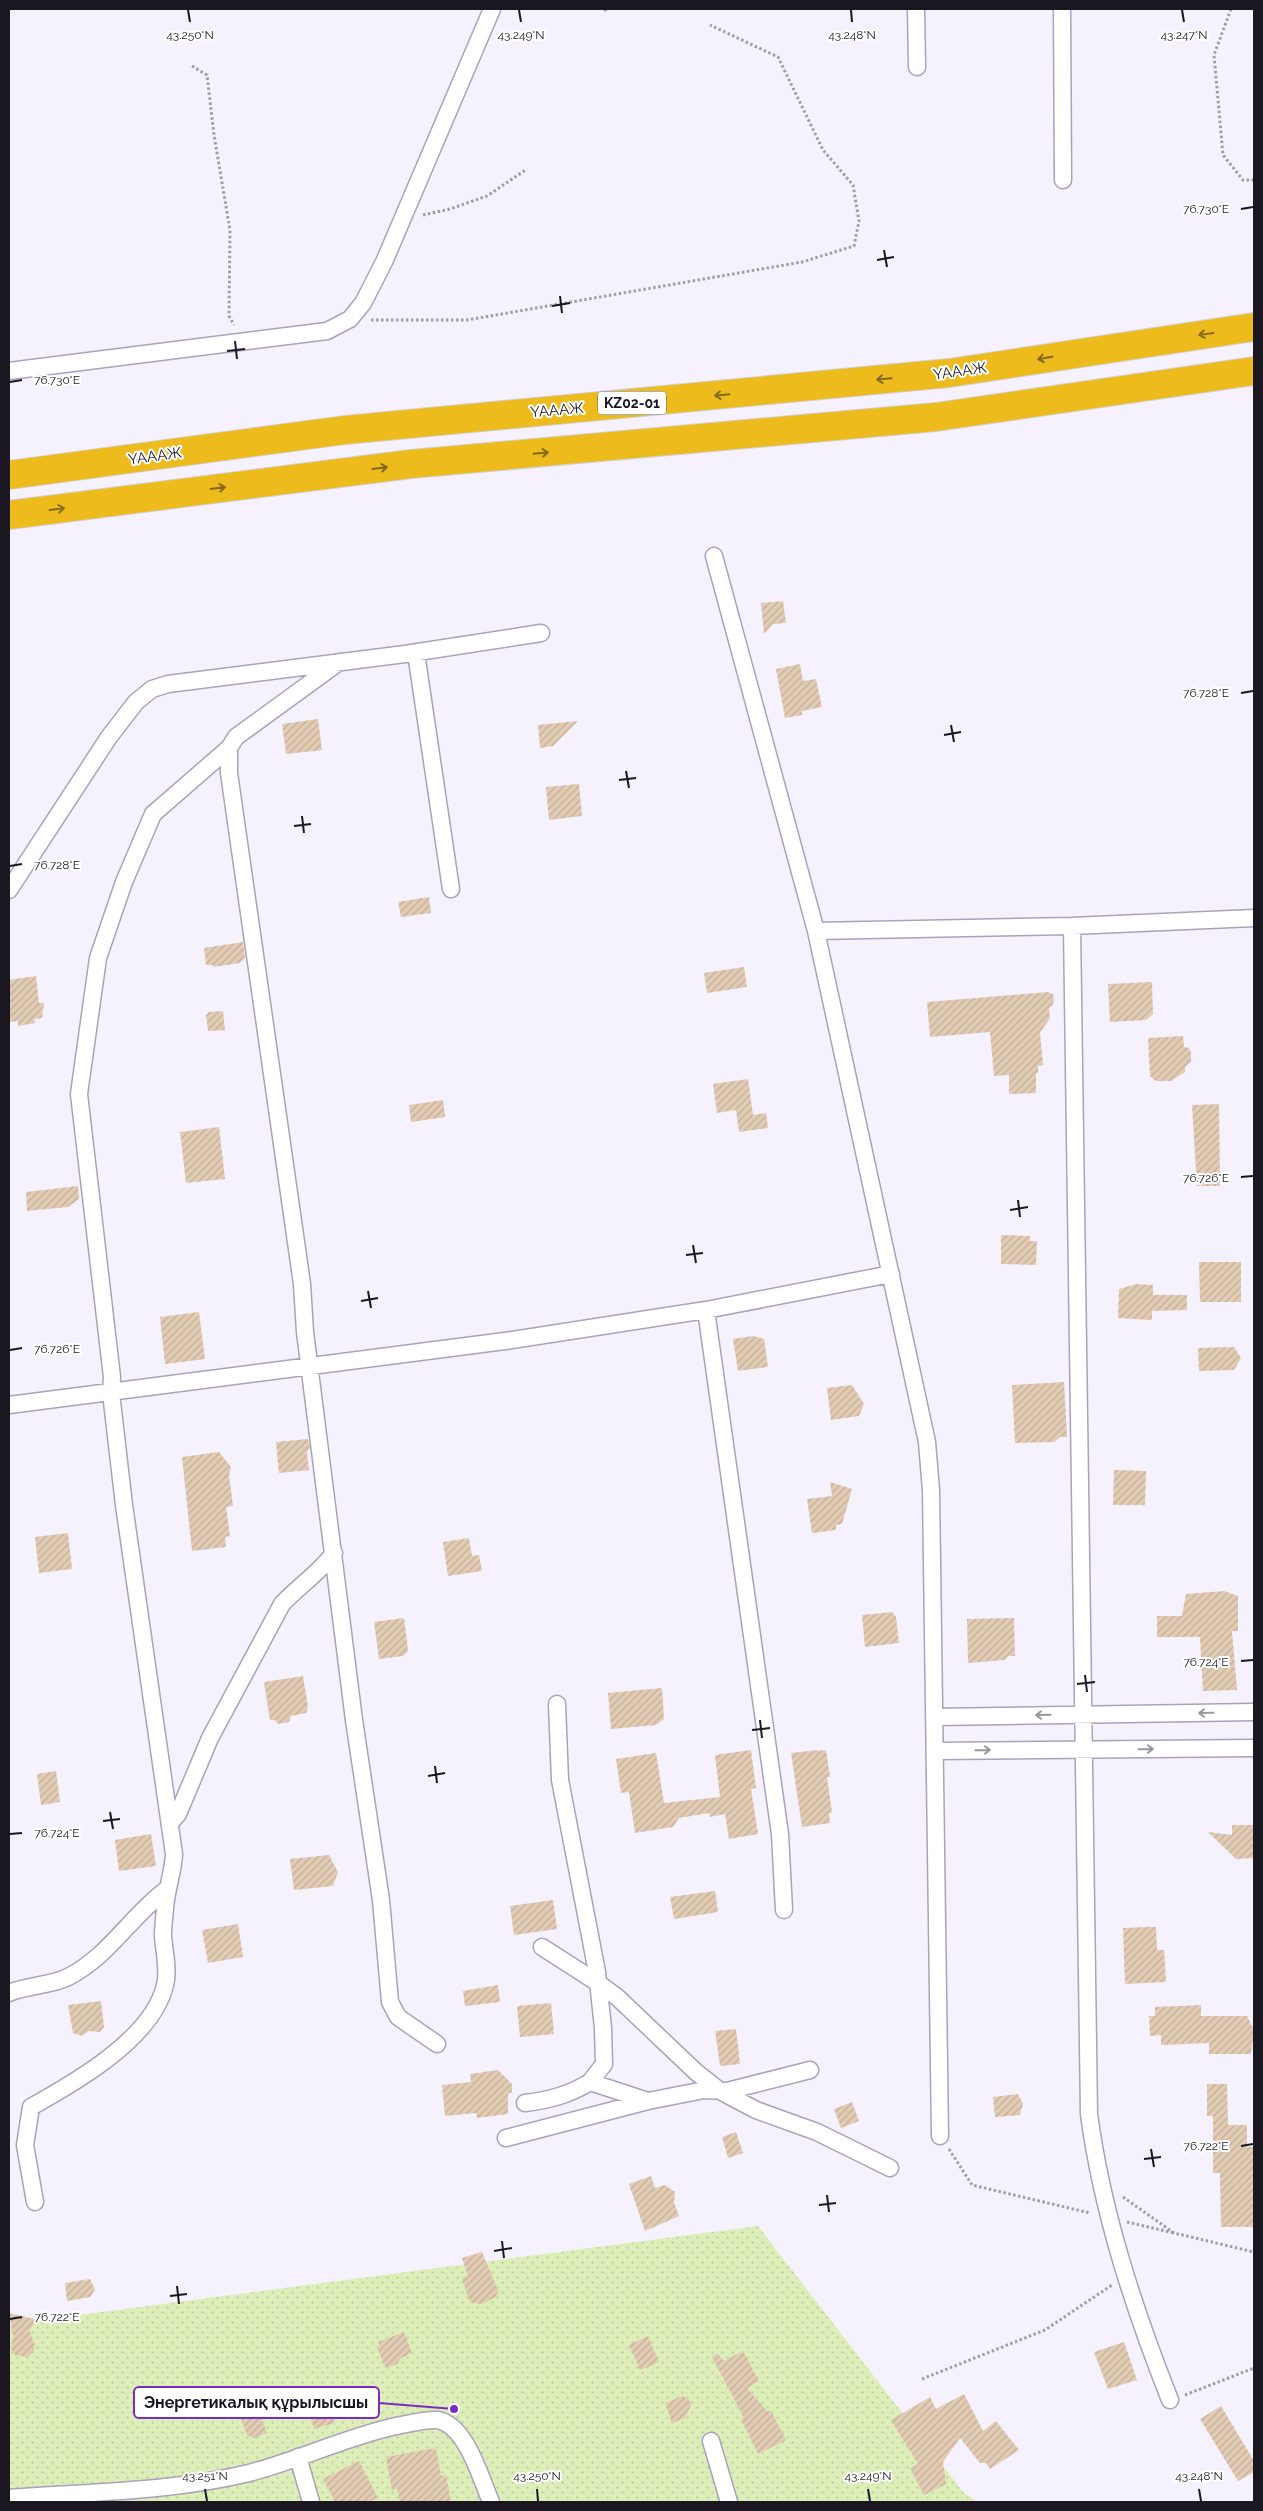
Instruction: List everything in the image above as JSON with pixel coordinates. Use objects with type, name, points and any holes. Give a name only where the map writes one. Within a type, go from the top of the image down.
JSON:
[{"type":"highway","name":"ҮАААЖ","points":[[9,475],[345,430],[949,373],[1254,327]]},
{"type":"highway","points":[[9,515],[411,464],[936,417],[1254,371]]},
{"type":"street","points":[[9,371],[327,331],[350,320],[363,303],[402,219],[492,9]]},
{"type":"street","points":[[916,9],[917,67]]},
{"type":"street","points":[[1062,9],[1063,180]]},
{"type":"street","points":[[714,556],[816,931],[928,1442],[931,1490],[940,2136]]},
{"type":"street","points":[[9,890],[109,737],[136,702],[152,689],[168,684],[416,652],[541,633]]},
{"type":"street","points":[[416,652],[450,889]]},
{"type":"street","points":[[35,2202],[25,2145],[31,2106],[72,2084],[108,2058],[147,2022],[159,2004],[166,1983],[163,1933],[166,1890],[173,1875],[174,1854],[171,1822],[136,1592],[111,1393],[112,1376],[79,1094],[98,958],[124,882],[153,814],[229,748],[236,737],[338,662]]},
{"type":"street","points":[[229,748],[229,773],[245,898],[302,1284],[310,1366],[359,1758],[381,1900],[390,2002],[398,2017],[437,2044]]},
{"type":"street","points":[[816,931],[1072,926],[1254,918]]},
{"type":"street","points":[[1072,926],[1089,2114],[1100,2181],[1141,2327],[1170,2400]]},
{"type":"street","points":[[9,1405],[505,1341],[706,1310],[891,1274]]},
{"type":"street","points":[[706,1310],[752,1649],[780,1834],[784,1910]]},
{"type":"street","points":[[171,1822],[178,1814],[210,1738],[282,1604],[298,1586],[322,1569],[334,1553]]},
{"type":"street","points":[[525,2103],[550,2100],[577,2090],[590,2082],[604,2064],[603,2028],[598,1982],[560,1780],[557,1704]]},
{"type":"street","points":[[934,1717],[1254,1712]]},
{"type":"street","points":[[935,1751],[1254,1748]]},
{"type":"street","points":[[9,1993],[66,1978],[80,1970],[166,1890]]},
{"type":"street","points":[[542,1947],[598,1982],[720,2091],[756,2110],[817,2132],[890,2168]]},
{"type":"street","points":[[506,2138],[648,2101],[704,2090],[720,2091],[810,2070]]},
{"type":"street","points":[[590,2082],[648,2101]]},
{"type":"street","points":[[9,2498],[196,2484],[250,2473],[366,2433],[418,2422],[438,2420],[450,2425],[460,2435],[492,2502]]},
{"type":"street","points":[[711,2441],[729,2502]]},
{"type":"street","points":[[298,2457],[311,2502]]},
{"type":"path","points":[[1231,9],[1214,55],[1223,155],[1243,180],[1254,180]]},
{"type":"path","points":[[350,320],[467,320],[802,262],[854,246],[859,220],[853,185],[823,150],[778,57],[710,25]]},
{"type":"path","points":[[192,66],[207,75],[214,135],[230,230],[229,316],[242,341]]},
{"type":"path","points":[[402,219],[450,209],[487,196],[527,169]]},
{"type":"path","points":[[940,2136],[972,2185],[1254,2252]]},
{"type":"path","points":[[1100,2181],[1174,2233]]},
{"type":"path","points":[[922,2379],[1045,2330],[1127,2275]]},
{"type":"path","points":[[1170,2400],[1254,2368]]},
{"type":"green space","points":[[758,2226],[964,2493],[977,2502],[9,2502],[9,2324]]},
{"type":"building","points":[[783,601],[786,623],[773,624],[764,634],[761,603]]},
{"type":"building","points":[[800,664],[803,681],[816,679],[822,707],[802,711],[802,715],[785,718],[776,669]]},
{"type":"building","points":[[318,719],[322,750],[286,754],[282,724]]},
{"type":"building","points":[[578,721],[553,746],[540,748],[538,725]]},
{"type":"building","points":[[579,784],[582,816],[549,820],[546,787]]},
{"type":"building","points":[[429,897],[431,913],[401,917],[398,902]]},
{"type":"building","points":[[243,942],[245,958],[240,963],[213,967],[213,965],[206,965],[204,948]]},
{"type":"building","points":[[744,967],[747,987],[707,993],[704,973]]},
{"type":"building","points":[[36,976],[39,1003],[44,1003],[42,1018],[34,1019],[35,1023],[18,1026],[18,1021],[9,1022],[9,980]]},
{"type":"building","points":[[1152,982],[1153,1014],[1146,1020],[1110,1022],[1108,984]]},
{"type":"building","points":[[1048,992],[1053,994],[1054,999],[1053,1005],[1049,1008],[1050,1018],[1040,1033],[1043,1065],[1038,1066],[1038,1073],[1036,1073],[1036,1093],[1009,1094],[1009,1075],[994,1076],[990,1032],[930,1037],[927,1002]]},
{"type":"building","points":[[223,1011],[225,1030],[208,1031],[206,1015],[209,1012]]},
{"type":"building","points":[[1183,1036],[1184,1047],[1189,1048],[1191,1053],[1191,1062],[1185,1067],[1185,1072],[1171,1081],[1156,1081],[1150,1076],[1148,1038]]},
{"type":"building","points":[[748,1079],[753,1115],[766,1113],[768,1128],[739,1132],[736,1110],[717,1113],[713,1084]]},
{"type":"building","points":[[443,1100],[445,1117],[411,1122],[409,1105]]},
{"type":"building","points":[[1219,1104],[1220,1186],[1197,1186],[1192,1105]]},
{"type":"building","points":[[219,1127],[225,1179],[186,1183],[180,1132]]},
{"type":"building","points":[[78,1186],[79,1199],[68,1207],[27,1211],[26,1192]]},
{"type":"building","points":[[1001,1235],[1030,1236],[1030,1241],[1037,1241],[1036,1265],[1001,1264]]},
{"type":"building","points":[[1199,1262],[1241,1262],[1241,1302],[1200,1302]]},
{"type":"building","points":[[1136,1284],[1153,1285],[1153,1295],[1187,1295],[1187,1310],[1152,1311],[1152,1320],[1118,1318],[1119,1289]]},
{"type":"building","points":[[199,1312],[205,1359],[165,1364],[160,1317]]},
{"type":"building","points":[[753,1336],[764,1339],[768,1367],[738,1371],[733,1339]]},
{"type":"building","points":[[1234,1347],[1241,1358],[1234,1370],[1199,1371],[1198,1348]]},
{"type":"building","points":[[1064,1382],[1067,1437],[1060,1437],[1054,1442],[1015,1443],[1012,1385]]},
{"type":"building","points":[[852,1385],[864,1404],[859,1416],[831,1420],[827,1388]]},
{"type":"building","points":[[308,1439],[310,1448],[307,1452],[309,1470],[279,1473],[276,1442]]},
{"type":"building","points":[[219,1452],[231,1467],[229,1475],[233,1506],[226,1507],[230,1536],[225,1537],[226,1547],[192,1551],[182,1457]]},
{"type":"building","points":[[1114,1470],[1146,1471],[1145,1505],[1113,1505]]},
{"type":"building","points":[[830,1482],[852,1489],[842,1524],[836,1525],[836,1530],[812,1533],[807,1499],[832,1496]]},
{"type":"building","points":[[68,1533],[72,1569],[39,1573],[35,1537]]},
{"type":"building","points":[[469,1538],[472,1556],[479,1555],[482,1571],[448,1576],[443,1542]]},
{"type":"building","points":[[1224,1591],[1238,1596],[1238,1631],[1232,1631],[1237,1690],[1203,1691],[1200,1637],[1157,1637],[1157,1616],[1182,1616],[1186,1594]]},
{"type":"building","points":[[892,1612],[896,1617],[899,1643],[865,1647],[862,1615]]},
{"type":"building","points":[[404,1618],[408,1651],[403,1656],[379,1659],[374,1622]]},
{"type":"building","points":[[1014,1618],[1015,1656],[1008,1656],[1005,1660],[968,1663],[967,1619]]},
{"type":"building","points":[[303,1676],[308,1707],[306,1713],[291,1716],[289,1722],[278,1724],[275,1720],[270,1720],[264,1682]]},
{"type":"building","points":[[662,1688],[664,1719],[656,1725],[611,1729],[608,1693]]},
{"type":"building","points":[[751,1750],[756,1788],[751,1789],[758,1834],[729,1839],[725,1814],[710,1817],[709,1813],[679,1818],[673,1827],[635,1833],[629,1792],[621,1793],[616,1759],[656,1753],[664,1803],[720,1797],[715,1755]]},
{"type":"building","points":[[826,1750],[830,1777],[827,1777],[832,1813],[829,1813],[830,1823],[802,1827],[791,1753]]},
{"type":"building","points":[[56,1771],[60,1802],[41,1805],[37,1774]]},
{"type":"building","points":[[1232,1825],[1254,1825],[1254,1858],[1236,1859],[1208,1832],[1232,1835]]},
{"type":"building","points":[[151,1834],[156,1866],[119,1871],[115,1840]]},
{"type":"building","points":[[329,1855],[338,1872],[333,1886],[294,1890],[290,1859]]},
{"type":"building","points":[[715,1891],[718,1912],[674,1919],[670,1897]]},
{"type":"building","points":[[553,1900],[557,1929],[514,1935],[510,1906]]},
{"type":"building","points":[[238,1924],[243,1957],[208,1963],[202,1930]]},
{"type":"building","points":[[1156,1927],[1157,1950],[1164,1950],[1166,1982],[1125,1984],[1123,1928]]},
{"type":"building","points":[[498,1985],[500,2002],[465,2006],[463,1991]]},
{"type":"building","points":[[101,2001],[104,2027],[100,2032],[89,2031],[82,2036],[73,2033],[68,2005]]},
{"type":"building","points":[[551,2003],[554,2034],[520,2037],[517,2006]]},
{"type":"building","points":[[1201,2005],[1201,2016],[1247,2016],[1254,2030],[1251,2054],[1209,2054],[1209,2043],[1161,2045],[1161,2035],[1150,2036],[1149,2016],[1155,2016],[1155,2007]]},
{"type":"building","points":[[736,2029],[740,2064],[720,2066],[715,2031]]},
{"type":"building","points":[[498,2070],[512,2084],[512,2092],[508,2094],[508,2114],[477,2118],[476,2113],[445,2116],[442,2085],[471,2082],[470,2074]]},
{"type":"building","points":[[1207,2084],[1227,2084],[1228,2125],[1247,2125],[1247,2147],[1254,2147],[1254,2227],[1221,2227],[1220,2173],[1213,2173],[1213,2116],[1207,2116]]},
{"type":"building","points":[[1018,2094],[1023,2104],[1020,2115],[995,2117],[993,2097]]},
{"type":"building","points":[[852,2102],[859,2121],[841,2128],[834,2109]]},
{"type":"building","points":[[736,2132],[743,2153],[728,2158],[722,2137]]},
{"type":"building","points":[[651,2176],[655,2188],[665,2185],[675,2192],[674,2202],[679,2216],[645,2231],[629,2184]]},
{"type":"building","points":[[482,2252],[498,2290],[496,2297],[481,2304],[470,2302],[462,2278],[468,2276],[462,2258]]},
{"type":"building","points":[[90,2279],[95,2290],[90,2297],[67,2301],[65,2283]]},
{"type":"building","points":[[9,2313],[39,2320],[29,2330],[35,2345],[33,2352],[27,2357],[15,2355],[11,2349],[13,2335]]},
{"type":"building","points":[[404,2332],[412,2353],[401,2358],[397,2364],[386,2368],[377,2348],[380,2347],[378,2342]]},
{"type":"building","points":[[648,2336],[659,2362],[640,2370],[629,2345]]},
{"type":"building","points":[[1124,2342],[1137,2380],[1108,2389],[1094,2352]]},
{"type":"building","points":[[743,2351],[759,2381],[747,2388],[767,2411],[771,2411],[786,2440],[758,2454],[741,2419],[744,2418],[712,2357],[717,2353],[724,2361]]},
{"type":"building","points":[[327,2393],[335,2423],[314,2429],[305,2399]]},
{"type":"building","points":[[964,2394],[983,2431],[996,2421],[1019,2450],[990,2469],[986,2463],[980,2463],[960,2438],[943,2462],[946,2484],[924,2495],[910,2468],[918,2464],[891,2420],[930,2397],[936,2409]]},
{"type":"building","points":[[683,2396],[692,2403],[685,2418],[672,2423],[665,2403]]},
{"type":"building","points":[[1221,2406],[1254,2461],[1254,2472],[1238,2481],[1200,2419]]},
{"type":"building","points":[[259,2412],[267,2433],[254,2438],[247,2435],[241,2418]]},
{"type":"building","points":[[436,2448],[441,2476],[446,2475],[451,2502],[400,2502],[397,2488],[392,2491],[386,2457]]},
{"type":"building","points":[[359,2461],[378,2498],[368,2502],[335,2502],[323,2479]]},
{"type":"place","name":"Энергетикалық құрылысшы","points":[[454,2409]]}]
